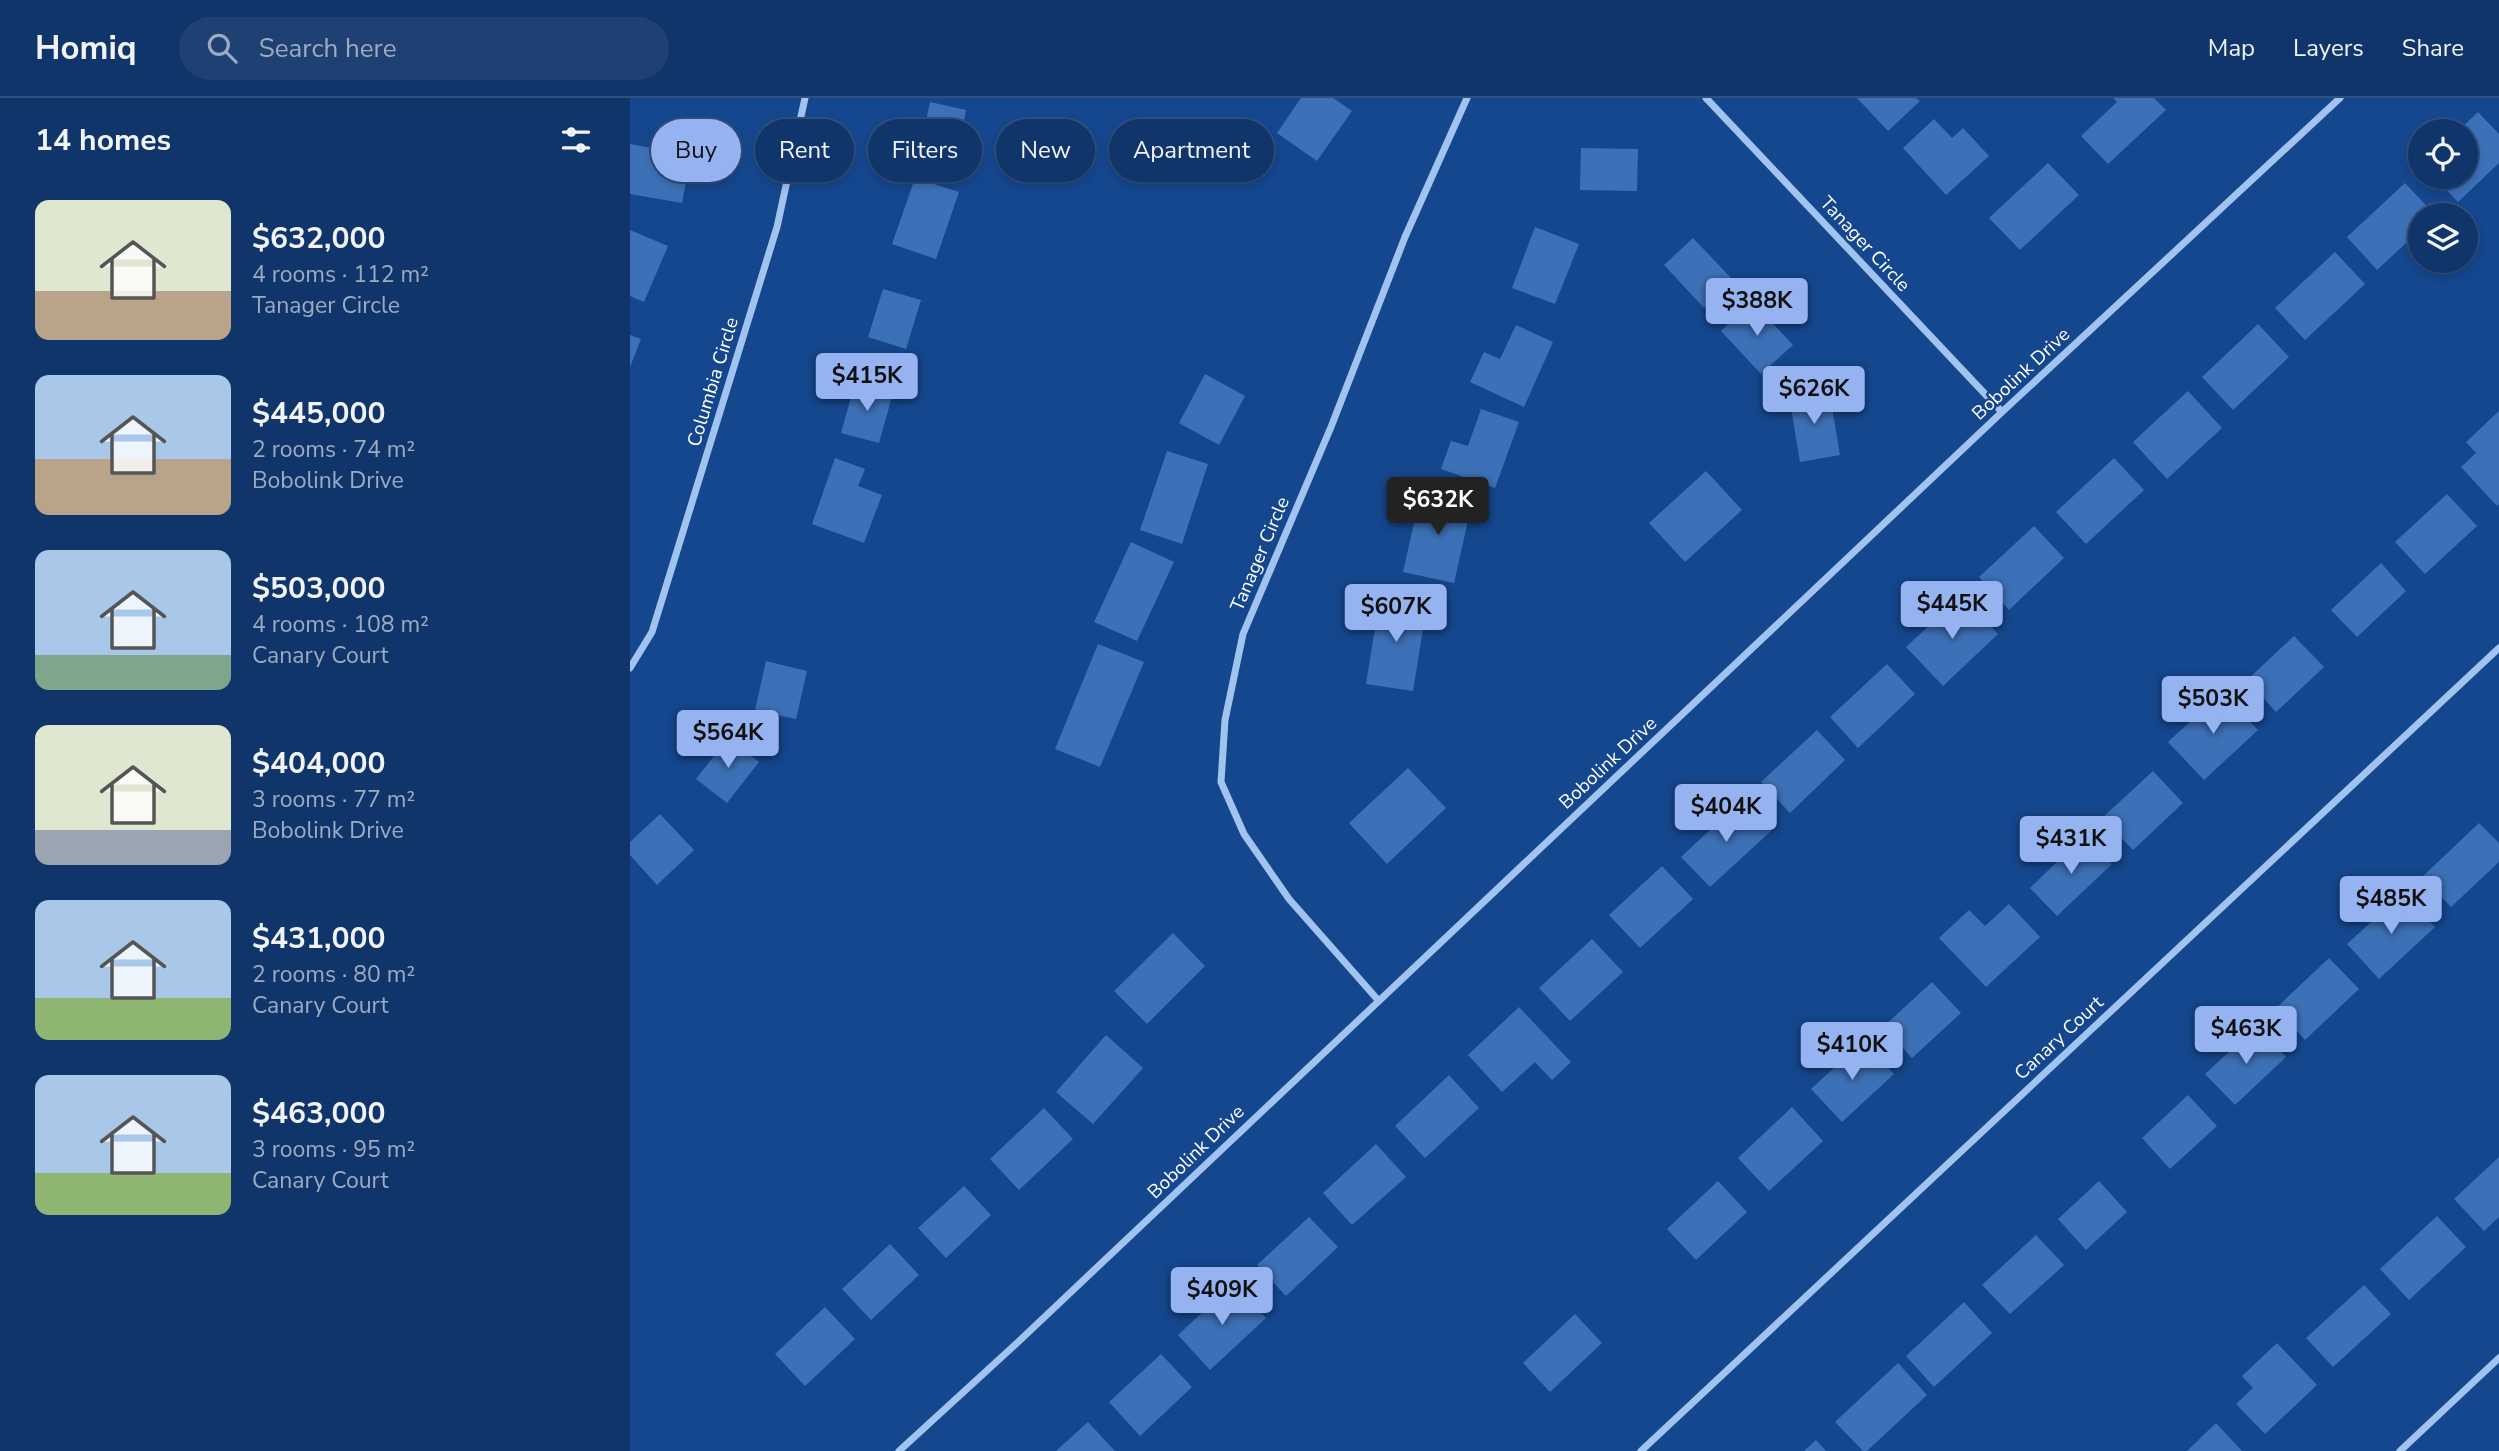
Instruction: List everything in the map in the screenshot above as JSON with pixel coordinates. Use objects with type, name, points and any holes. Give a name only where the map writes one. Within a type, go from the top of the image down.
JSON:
[{"type":"street","name":"Columbia Circle","points":[[630,668],[652,632],[773,240],[805,98]]},
{"type":"street","name":"Tanager Circle","points":[[1378,1000],[1289,899],[1244,834],[1221,782],[1225,720],[1243,634],[1331,427],[1405,237],[1467,98]]},
{"type":"street","name":"Tanager Circle","points":[[1706,98],[2002,412]]},
{"type":"street","name":"Bobolink Drive","points":[[899,1451],[1017,1343],[2002,412],[2340,98]]},
{"type":"street","name":"Canary Court","points":[[1641,1451],[2499,648]]},
{"type":"street","points":[[2400,1451],[2499,1358]]},
{"type":"building","points":[[1301,98],[1333,98],[1352,111],[1317,161],[1277,133]]},
{"type":"building","points":[[1857,98],[1916,98],[1920,101],[1888,131]]},
{"type":"building","points":[[2113,98],[2154,98],[2166,110],[2108,164],[2081,136],[2117,102]]},
{"type":"building","points":[[930,102],[966,110],[964,119],[926,119]]},
{"type":"building","points":[[2478,112],[2499,134],[2499,163],[2478,183],[2478,119],[2471,119]]},
{"type":"building","points":[[1934,119],[1952,138],[1963,128],[1989,156],[1946,195],[1903,148]]},
{"type":"building","points":[[630,144],[651,148],[651,182],[686,182],[682,203],[630,194]]},
{"type":"building","points":[[1581,148],[1638,149],[1637,191],[1580,190]]},
{"type":"building","points":[[2048,163],[2079,195],[2020,250],[1989,218]]},
{"type":"building","points":[[914,182],[928,182],[959,192],[936,259],[892,244]]},
{"type":"building","points":[[2405,183],[2424,203],[2408,203],[2408,241],[2377,270],[2347,237]]},
{"type":"building","points":[[2446,189],[2472,189],[2458,202]]},
{"type":"building","points":[[1535,227],[1579,244],[1555,304],[1512,288]]},
{"type":"building","points":[[630,230],[668,246],[644,302],[630,296]]},
{"type":"building","points":[[1693,238],[1733,280],[1704,308],[1664,265]]},
{"type":"building","points":[[2335,252],[2365,284],[2305,340],[2275,308]]},
{"type":"building","points":[[883,289],[921,300],[906,349],[868,337]]},
{"type":"building","points":[[1752,301],[1793,345],[1761,374],[1721,331]]},
{"type":"building","points":[[2258,324],[2289,357],[2233,410],[2202,377]]},
{"type":"building","points":[[1516,325],[1553,342],[1524,407],[1470,382],[1484,352],[1500,359]]},
{"type":"building","points":[[630,335],[641,339],[630,367]]},
{"type":"building","points":[[1205,374],[1245,396],[1219,445],[1179,423]]},
{"type":"building","points":[[855,383],[893,393],[879,443],[841,433]]},
{"type":"building","points":[[1829,389],[1840,455],[1800,462],[1789,396]]},
{"type":"building","points":[[2188,391],[2222,428],[2167,479],[2133,442]]},
{"type":"building","points":[[1481,409],[1519,422],[1495,488],[1441,469],[1451,441],[1468,446]]},
{"type":"building","points":[[2499,411],[2497,506],[2461,467],[2476,453],[2466,442]]},
{"type":"building","points":[[1167,451],[1208,464],[1182,544],[1140,530]]},
{"type":"building","points":[[835,458],[865,469],[858,486],[882,495],[864,543],[812,524]]},
{"type":"building","points":[[2114,458],[2144,490],[2086,544],[2056,512]]},
{"type":"building","points":[[1706,471],[1742,510],[1685,562],[1649,523]]},
{"type":"building","points":[[1421,492],[1472,503],[1454,583],[1403,572]]},
{"type":"building","points":[[2447,494],[2477,526],[2425,574],[2395,542]]},
{"type":"building","points":[[2034,526],[2064,558],[2009,610],[1979,577]]},
{"type":"building","points":[[1131,542],[1174,562],[1137,641],[1094,622]]},
{"type":"building","points":[[2381,563],[2406,591],[2357,637],[2331,610]]},
{"type":"building","points":[[1962,595],[1998,634],[1943,686],[1906,647]]},
{"type":"building","points":[[1380,597],[1427,604],[1413,691],[1366,684]]},
{"type":"building","points":[[2294,636],[2324,667],[2276,712],[2247,680]]},
{"type":"building","points":[[1098,644],[1144,662],[1100,767],[1055,749]]},
{"type":"building","points":[[766,661],[807,671],[796,719],[755,710]]},
{"type":"building","points":[[1887,664],[1915,694],[1858,748],[1830,717]]},
{"type":"building","points":[[2222,692],[2258,730],[2204,780],[2168,742]]},
{"type":"building","points":[[1817,730],[1845,760],[1790,813],[1761,782]]},
{"type":"building","points":[[728,738],[759,762],[727,803],[696,779]]},
{"type":"building","points":[[1408,768],[1446,808],[1387,864],[1349,823]]},
{"type":"building","points":[[2153,771],[2183,803],[2133,850],[2102,818]]},
{"type":"building","points":[[1742,800],[1771,831],[1710,887],[1681,857]]},
{"type":"building","points":[[660,814],[694,850],[657,885],[630,855],[630,842]]},
{"type":"building","points":[[2479,823],[2499,843],[2499,862],[2451,907],[2422,877]]},
{"type":"building","points":[[2085,835],[2112,864],[2057,916],[2030,888]]},
{"type":"building","points":[[1662,866],[1693,899],[1640,948],[1609,915]]},
{"type":"building","points":[[2403,893],[2435,927],[2379,979],[2347,944]]},
{"type":"building","points":[[2009,904],[2040,937],[1986,987],[1939,938],[1969,910],[1985,926]]},
{"type":"building","points":[[1173,933],[1205,966],[1147,1024],[1114,991]]},
{"type":"building","points":[[1592,939],[1623,972],[1570,1021],[1539,988]]},
{"type":"building","points":[[2329,958],[2359,989],[2305,1040],[2276,1008]]},
{"type":"building","points":[[1932,982],[1961,1013],[1912,1058],[1883,1027]]},
{"type":"building","points":[[1519,1007],[1571,1062],[1552,1080],[1535,1062],[1502,1092],[1468,1055]]},
{"type":"building","points":[[2257,1026],[2286,1057],[2235,1105],[2205,1074]]},
{"type":"building","points":[[1106,1035],[1143,1068],[1093,1124],[1056,1092]]},
{"type":"building","points":[[1863,1041],[1894,1074],[1842,1122],[1811,1089]]},
{"type":"building","points":[[1449,1075],[1479,1108],[1425,1158],[1395,1126]]},
{"type":"building","points":[[2188,1095],[2217,1126],[2170,1169],[2142,1138]]},
{"type":"building","points":[[1792,1107],[1823,1141],[1769,1191],[1738,1158]]},
{"type":"building","points":[[1044,1108],[1073,1139],[1019,1190],[990,1159]]},
{"type":"building","points":[[1376,1144],[1406,1177],[1352,1225],[1323,1193]]},
{"type":"building","points":[[2499,1157],[2499,1217],[2484,1231],[2454,1199]]},
{"type":"building","points":[[1718,1181],[1747,1212],[1696,1260],[1667,1229]]},
{"type":"building","points":[[2099,1181],[2127,1212],[2086,1250],[2058,1219]]},
{"type":"building","points":[[964,1186],[991,1215],[946,1258],[918,1228]]},
{"type":"building","points":[[2437,1216],[2466,1247],[2409,1300],[2380,1269]]},
{"type":"building","points":[[1309,1217],[1338,1247],[1286,1296],[1257,1265]]},
{"type":"building","points":[[2036,1235],[2064,1265],[2010,1314],[1982,1285]]},
{"type":"building","points":[[890,1244],[919,1275],[871,1320],[842,1289]]},
{"type":"building","points":[[1234,1283],[1266,1318],[1210,1370],[1178,1335]]},
{"type":"building","points":[[2364,1285],[2391,1314],[2333,1367],[2306,1338]]},
{"type":"building","points":[[1964,1302],[1992,1333],[1934,1387],[1906,1356]]},
{"type":"building","points":[[825,1307],[855,1339],[805,1386],[775,1354]]},
{"type":"building","points":[[1575,1314],[1602,1343],[1550,1392],[1523,1363]]},
{"type":"building","points":[[2277,1343],[2317,1385],[2265,1434],[2236,1404],[2253,1388],[2242,1376]]},
{"type":"building","points":[[1161,1354],[1192,1387],[1140,1436],[1109,1402]]},
{"type":"building","points":[[1898,1363],[1927,1395],[1867,1451],[1863,1451],[1835,1422]]},
{"type":"building","points":[[1088,1422],[1115,1451],[1056,1451]]},
{"type":"building","points":[[2216,1423],[2242,1451],[2187,1451]]},
{"type":"building","points":[[1816,1440],[1826,1451],[1804,1451]]}]
